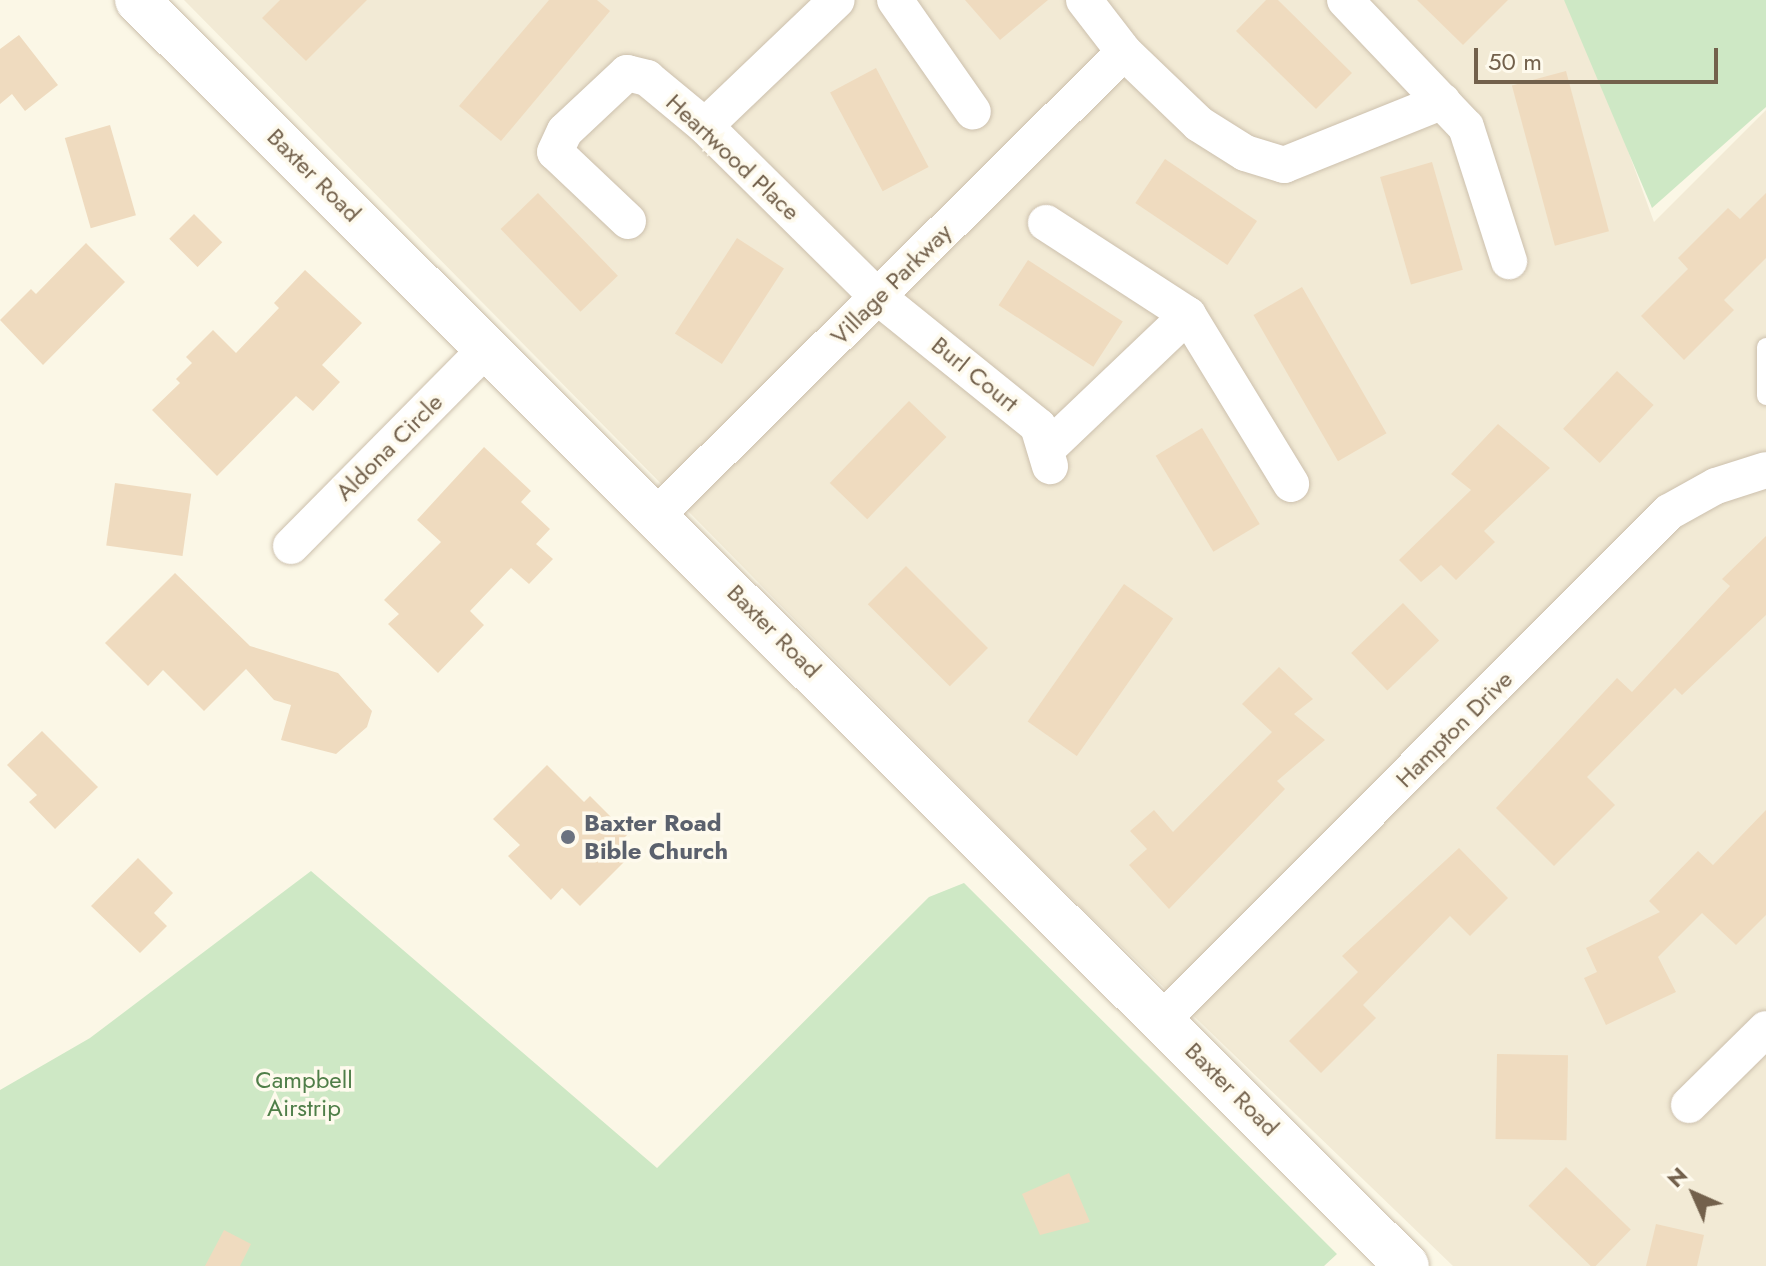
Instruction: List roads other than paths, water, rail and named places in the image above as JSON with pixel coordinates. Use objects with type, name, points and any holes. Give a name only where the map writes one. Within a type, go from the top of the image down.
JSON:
[{"type":"street","points":[[705,126],[837,0]]},
{"type":"street","points":[[895,0],[973,112]]},
{"type":"street","points":[[1084,0],[1124,52],[1199,124],[1245,153],[1284,165],[1443,101]]},
{"type":"street","points":[[1345,0],[1466,127],[1509,261]]},
{"type":"street","name":"Baxter Road","points":[[153,5],[488,347],[1407,1266]]},
{"type":"street","name":"Village Parkway","points":[[657,515],[1124,52]]},
{"type":"street","name":"Heartwood Place","points":[[628,221],[555,152],[565,131],[627,73],[647,78],[705,126],[878,297]]},
{"type":"street","points":[[1046,223],[1188,315],[1291,484]]},
{"type":"street","name":"Burl Court","points":[[878,297],[1038,426],[1048,458],[1188,315]]},
{"type":"street","name":"Aldona Circle","points":[[291,546],[488,347]]},
{"type":"street","name":"Hampton Drive","points":[[1163,1019],[1669,512],[1716,486],[1766,470]]},
{"type":"street","points":[[1689,1105],[1766,1029]]},
{"type":"lane","points":[[1766,347],[1766,396]]},
{"type":"place","name":"Baxter Road Bible Church","points":[[568,837]]},
{"type":"park label","name":"Campbell Airstrip","points":[[304,1094]]}]
